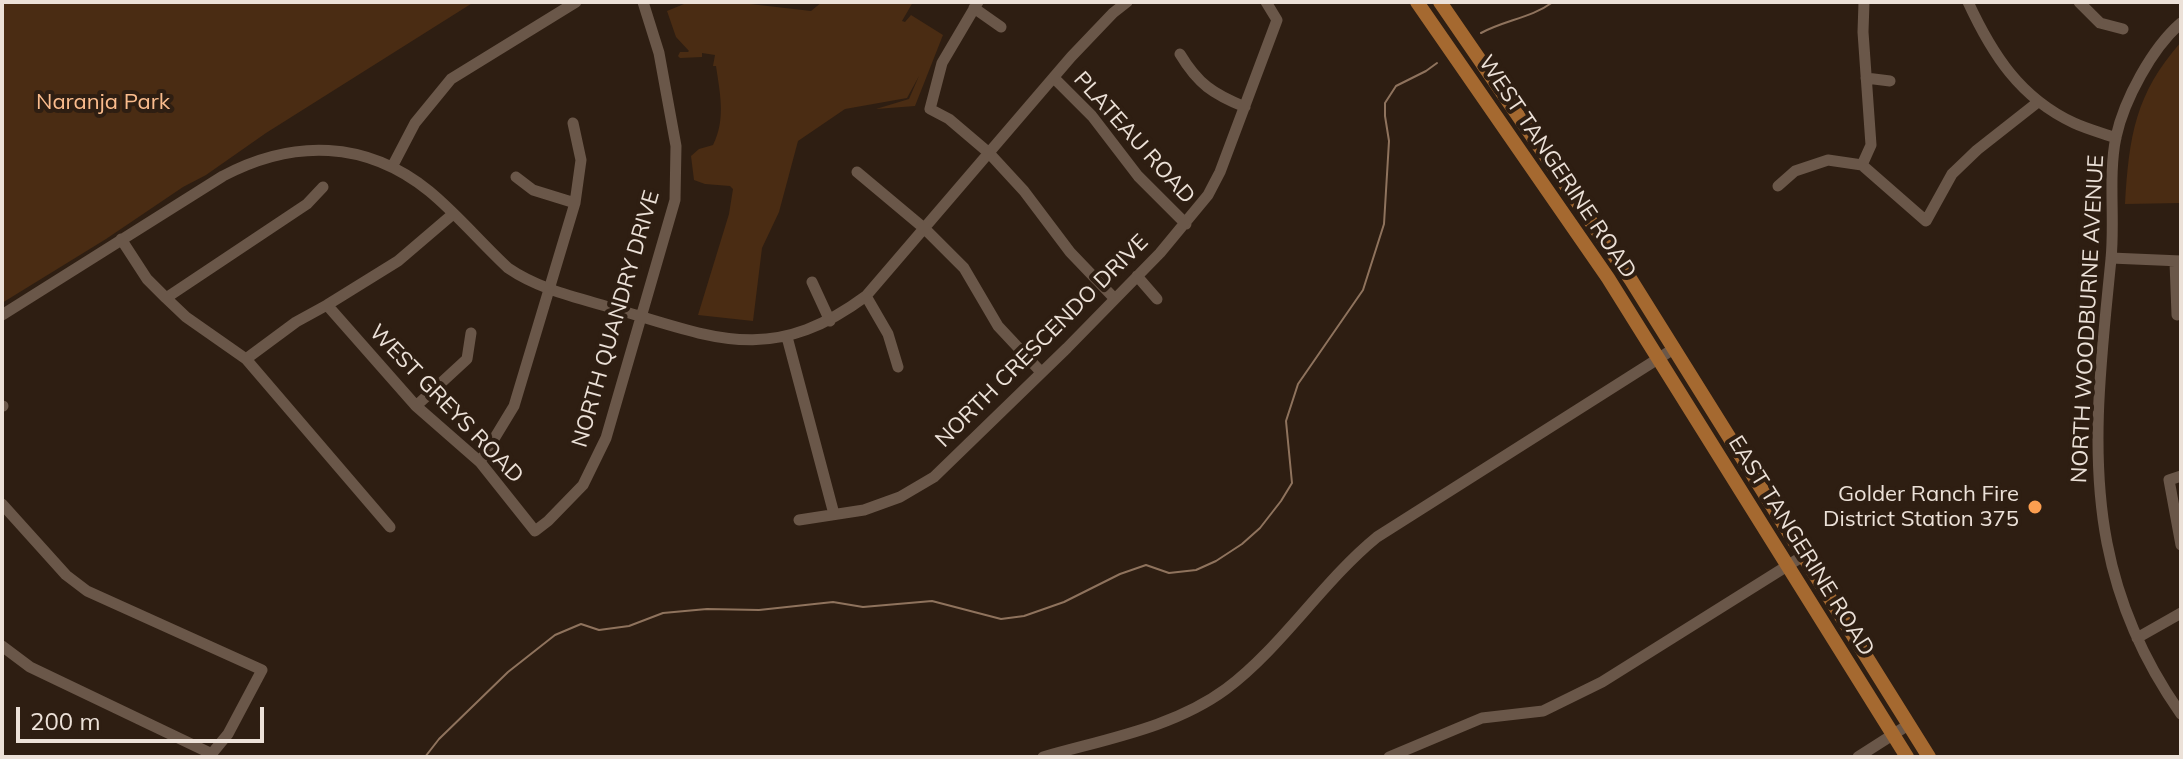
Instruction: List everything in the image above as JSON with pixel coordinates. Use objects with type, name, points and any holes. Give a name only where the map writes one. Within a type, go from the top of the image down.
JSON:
[{"type":"main road","name":"WEST TANGERINE ROAD","points":[[1417,2],[1582,239],[1659,359]]},
{"type":"main road","name":"WEST TANGERINE ROAD","points":[[1440,2],[1596,227],[1675,348]]},
{"type":"main road","name":"EAST TANGERINE ROAD","points":[[1675,348],[1929,757]]},
{"type":"main road","name":"EAST TANGERINE ROAD","points":[[1659,359],[1907,757]]},
{"type":"street","points":[[392,167],[415,123],[451,79],[576,2]]},
{"type":"street","name":"NORTH QUANDRY DRIVE","points":[[535,531],[583,485],[606,438],[675,200],[676,146],[659,53],[643,2]]},
{"type":"street","points":[[2,315],[223,176],[264,158],[287,152],[328,150],[372,159],[392,167],[431,193],[522,278],[699,334],[725,339],[787,337],[830,321],[866,296],[1092,34],[1127,2]]},
{"type":"street","name":"NORTH CRESCENDO DRIVE","points":[[799,520],[864,510],[900,497],[934,477],[1160,253],[1208,195],[1220,172],[1277,20],[1266,2]]},
{"type":"street","points":[[1968,2],[1992,51],[2038,102],[2074,123],[2116,138]]},
{"type":"street","points":[[2079,2],[2100,23],[2123,29]]},
{"type":"street","points":[[1862,3],[1871,145],[1862,165]]},
{"type":"street","points":[[1001,27],[976,5],[942,63],[930,109],[949,119],[989,153],[1024,191],[1070,252],[1114,298]]},
{"type":"street","name":"NORTH WOODBURNE AVENUE","points":[[2181,23],[2170,32],[2134,85],[2116,138],[2099,421],[2099,486],[2111,561],[2137,638],[2181,714]]},
{"type":"street","points":[[1180,54],[1201,84],[1218,96],[1245,107]]},
{"type":"street","name":"PLATEAU ROAD","points":[[1054,78],[1092,116],[1138,176],[1186,224]]},
{"type":"street","points":[[1866,78],[1890,81]]},
{"type":"street","points":[[1778,186],[1795,171],[1828,160],[1862,165],[1926,221],[1952,174],[2038,102]]},
{"type":"street","points":[[480,462],[514,406],[575,203],[581,160],[573,123]]},
{"type":"street","points":[[857,172],[925,229],[964,268],[998,326],[1041,372]]},
{"type":"street","points":[[516,177],[533,190],[575,203]]},
{"type":"street","points":[[166,298],[307,204],[323,187]]},
{"type":"street","points":[[246,359],[296,322],[398,261],[453,214]]},
{"type":"street","points":[[121,239],[147,279],[166,298],[186,317],[246,359],[390,527]]},
{"type":"street","points":[[2111,258],[2178,262],[2177,315]]},
{"type":"street","points":[[1137,276],[1157,299]]},
{"type":"street","points":[[812,282],[830,321]]},
{"type":"street","points":[[866,296],[888,334],[898,367]]},
{"type":"street","name":"WEST GREYS ROAD","points":[[327,305],[416,406],[480,462],[535,531]]},
{"type":"street","points":[[416,406],[467,359],[471,333]]},
{"type":"street","points":[[787,337],[834,514]]},
{"type":"street","points":[[1043,757],[1154,725],[1214,697],[1253,666],[1377,537],[1675,348]]},
{"type":"street","points":[[2181,476],[2169,480],[2181,545]]},
{"type":"street","points":[[2,504],[66,575],[87,591],[262,670],[228,734],[210,755],[30,667],[2,646]]},
{"type":"street","points":[[1389,757],[1482,718],[1543,711],[1570,699],[1803,556]]},
{"type":"street","points":[[2137,638],[2181,613]]},
{"type":"street","points":[[1858,757],[1908,725]]},
{"type":"green space","name":"Naranja Park","points":[[2,2],[474,2],[2,303]]},
{"type":"green space","points":[[733,2],[811,11],[822,2],[913,2],[902,21],[905,22],[911,15],[943,35],[915,106],[876,109],[909,99],[919,76],[907,98],[845,109],[798,141],[779,212],[762,248],[753,321],[698,315],[729,214],[733,189],[694,180],[691,156],[699,149],[713,145],[720,126],[720,96],[716,66],[713,66],[715,55],[702,53],[702,57],[680,58],[680,52],[689,51],[676,37],[667,11],[684,4]]},
{"type":"green space","points":[[2181,42],[2181,203],[2125,204],[2137,117],[2153,80]]},
{"type":"waterway","points":[[1481,33],[1536,12],[1553,2]]},
{"type":"waterway","points":[[425,757],[439,739],[508,672],[555,635],[581,624],[599,630],[629,626],[663,613],[707,609],[759,610],[833,602],[863,607],[932,601],[1001,619],[1024,616],[1064,602],[1120,574],[1146,565],[1169,573],[1196,570],[1242,544],[1260,528],[1292,483],[1286,421],[1298,384],[1363,290],[1384,224],[1389,141],[1385,103],[1396,86],[1437,63]]},
{"type":"place","name":"Golder Ranch Fire District Station 375","points":[[2035,507]]}]
